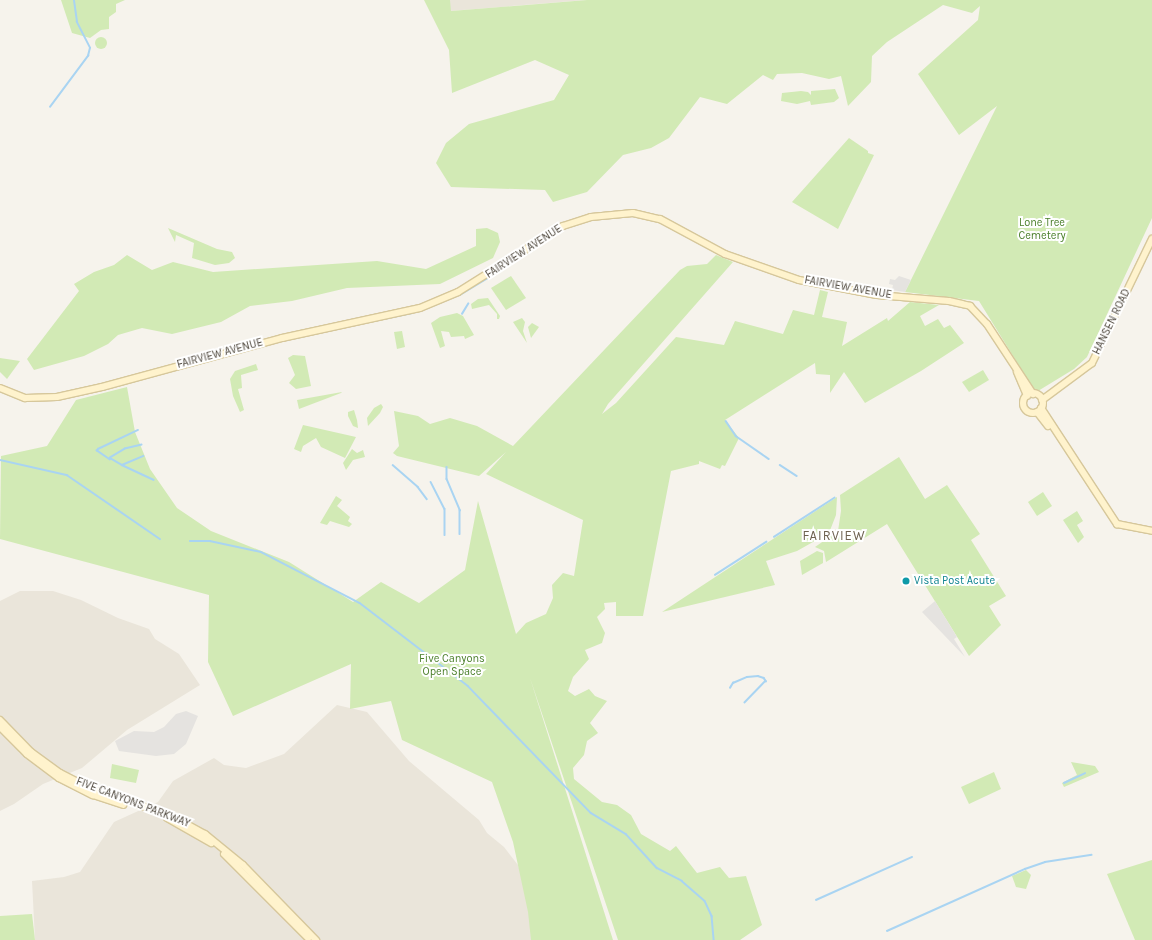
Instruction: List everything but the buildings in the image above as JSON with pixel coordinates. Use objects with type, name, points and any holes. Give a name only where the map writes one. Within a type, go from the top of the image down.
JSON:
[{"type":"main road","name":"FAIRVIEW AVENUE","points":[[0,388],[25,398],[57,397],[102,387],[282,338],[420,308],[472,284],[563,226],[590,217],[633,214],[660,219],[725,254],[799,280],[877,295],[949,301],[970,306],[988,324],[1030,395]]},
{"type":"main road","name":"HANSEN ROAD","points":[[1041,398],[1092,363],[1152,239]]},
{"type":"main road","points":[[1039,410],[1031,413],[1024,407],[1030,395],[1041,398],[1039,410],[1117,524],[1123,527],[1151,532]]},
{"type":"main road","name":"FIVE CANYONS PARKWAY","points":[[0,720],[31,752],[60,773],[91,789],[172,816],[205,834],[243,865],[316,940]]},
{"type":"main road","name":"FIVE CANYONS PARKWAY","points":[[0,727],[27,754],[73,787],[167,818],[211,843],[310,940]]},
{"type":"shaded area","points":[[450,0],[586,0],[450,11]]},
{"type":"shaded area","points":[[899,276],[911,280],[905,292],[892,290],[893,285],[889,284],[890,279],[895,280]]},
{"type":"shaded area","points":[[20,591],[53,591],[81,600],[118,618],[149,629],[155,639],[179,654],[200,685],[127,730],[82,768],[43,784],[14,804],[0,811],[0,601]]},
{"type":"shaded area","points":[[935,601],[957,637],[954,639],[965,657],[922,612]]},
{"type":"shaded area","points":[[337,705],[367,712],[409,761],[479,820],[487,833],[504,847],[518,865],[528,897],[532,940],[35,940],[32,881],[64,877],[80,872],[114,822],[158,802],[173,781],[214,758],[224,765],[246,768],[284,754]]},
{"type":"shaded area","points":[[186,711],[198,716],[186,744],[174,754],[156,756],[119,751],[115,741],[134,731],[154,732],[164,727],[176,714]]},
{"type":"green space","points":[[61,0],[125,0],[116,4],[116,12],[109,17],[109,29],[101,30],[90,38],[72,33]]},
{"type":"green space","name":"Lone Tree Cemetery","points":[[424,0],[450,0],[451,11],[587,0],[1152,0],[1152,218],[1087,357],[1074,369],[1038,391],[1034,390],[979,301],[905,292],[997,106],[959,135],[918,74],[978,20],[980,6],[972,13],[943,5],[887,42],[872,56],[871,82],[848,106],[841,76],[829,79],[802,73],[777,74],[773,80],[763,75],[727,104],[700,97],[669,138],[651,148],[623,155],[587,192],[553,202],[545,190],[451,187],[436,163],[446,143],[469,124],[554,100],[569,75],[535,60],[452,93],[449,50]]},
{"type":"green space","points":[[101,37],[105,39],[107,43],[105,47],[101,49],[97,47],[95,43],[97,39]]},
{"type":"green space","points":[[835,89],[839,98],[834,102],[811,105],[810,101],[797,104],[781,101],[782,93],[801,91],[808,92],[811,95],[811,91]]},
{"type":"green space","points":[[849,138],[868,151],[868,153],[874,155],[838,229],[792,202]]},
{"type":"green space","points":[[168,228],[217,249],[232,252],[235,258],[229,263],[215,265],[192,258],[194,243],[176,235],[175,242]]},
{"type":"green space","points":[[487,228],[498,233],[500,242],[493,258],[440,284],[347,288],[292,301],[250,306],[221,322],[172,334],[142,328],[118,335],[108,344],[84,356],[34,370],[27,359],[79,291],[74,284],[94,272],[114,265],[127,255],[152,270],[173,262],[213,272],[377,261],[426,269],[476,246],[476,229]]},
{"type":"green space","name":"Five Canyons Open Space","points":[[716,255],[733,262],[608,404],[602,414],[616,403],[676,337],[724,345],[735,321],[783,334],[793,310],[814,315],[820,290],[828,292],[822,317],[847,322],[842,346],[887,318],[888,321],[910,302],[939,305],[920,316],[925,326],[938,319],[944,328],[950,325],[964,343],[921,371],[865,403],[844,372],[830,393],[830,375],[816,374],[815,363],[725,420],[739,438],[725,466],[722,465],[720,469],[699,461],[699,464],[671,471],[643,616],[616,616],[616,602],[604,603],[605,609],[597,617],[605,633],[602,643],[585,650],[589,659],[573,677],[568,691],[575,696],[589,689],[595,696],[607,701],[590,723],[598,733],[587,741],[584,755],[573,768],[574,779],[602,802],[617,805],[631,815],[641,834],[670,851],[676,846],[697,873],[720,867],[729,878],[746,876],[762,925],[740,940],[618,940],[530,678],[613,940],[531,940],[528,912],[513,842],[492,782],[402,740],[391,701],[350,709],[351,664],[233,716],[208,662],[209,595],[0,539],[1,456],[47,446],[76,400],[127,387],[135,432],[150,469],[177,508],[211,531],[289,562],[353,602],[381,582],[419,603],[465,570],[478,501],[516,634],[526,623],[546,614],[553,598],[552,585],[563,573],[574,576],[583,520],[486,474],[506,452],[479,476],[397,456],[393,453],[399,446],[394,411],[418,416],[430,424],[450,418],[477,426],[513,446],[680,270],[687,266],[707,264]]},
{"type":"green space","points":[[511,276],[526,298],[506,310],[491,288]]},
{"type":"green space","points":[[488,298],[500,316],[499,319],[497,319],[497,314],[489,305],[472,309],[471,304],[478,299]]},
{"type":"green space","points":[[457,313],[463,316],[474,335],[465,339],[464,336],[451,337],[449,332],[441,331],[445,346],[440,348],[431,323],[440,317]]},
{"type":"green space","points":[[522,318],[525,322],[523,331],[527,343],[513,322]]},
{"type":"green space","points":[[532,323],[539,327],[531,338],[528,327]]},
{"type":"green space","points":[[402,331],[405,347],[397,349],[394,332]]},
{"type":"green space","points":[[293,355],[305,356],[311,386],[296,389],[289,383],[295,375],[288,358]]},
{"type":"green space","points":[[0,358],[20,361],[7,379],[0,372]]},
{"type":"green space","points":[[256,364],[258,370],[241,375],[242,388],[238,389],[244,410],[240,412],[233,396],[230,379],[235,371]]},
{"type":"green space","points":[[983,370],[989,380],[969,392],[962,382]]},
{"type":"green space","points":[[342,392],[341,393],[299,409],[297,400]]},
{"type":"green space","points":[[381,404],[383,407],[380,413],[368,426],[367,418],[374,408]]},
{"type":"green space","points":[[354,410],[358,428],[353,426],[348,416],[348,412]]},
{"type":"green space","points":[[303,425],[356,437],[345,458],[321,447],[316,438],[303,446],[301,452],[294,449]]},
{"type":"green space","points":[[352,449],[357,453],[363,450],[365,457],[353,460],[346,470],[343,463]]},
{"type":"green space","points":[[899,457],[925,499],[947,485],[980,534],[971,540],[1006,596],[989,606],[1001,625],[969,656],[887,524],[826,562],[824,551],[815,547],[838,531],[841,511],[840,495]]},
{"type":"green space","points":[[1043,492],[1052,506],[1037,516],[1028,502]]},
{"type":"green space","points":[[336,496],[342,500],[337,506],[350,517],[348,521],[352,524],[349,527],[330,521],[327,525],[320,523]]},
{"type":"green space","points":[[837,497],[836,515],[829,533],[797,551],[766,561],[775,585],[662,612]]},
{"type":"green space","points":[[1077,511],[1083,521],[1077,525],[1084,537],[1078,543],[1063,520]]},
{"type":"green space","points":[[817,551],[823,553],[823,563],[802,575],[800,561]]},
{"type":"green space","points":[[1071,762],[1095,766],[1099,772],[1064,787],[1062,783],[1077,775]]},
{"type":"green space","points":[[112,764],[139,770],[136,783],[110,778]]},
{"type":"green space","points":[[994,772],[1001,789],[969,804],[961,787]]},
{"type":"green space","points":[[1152,860],[1152,940],[1135,940],[1107,874]]},
{"type":"green space","points":[[1026,870],[1031,875],[1026,889],[1016,887],[1012,876]]},
{"type":"green space","points":[[32,914],[35,940],[0,940],[0,916]]},
{"type":"waterway","points":[[50,107],[88,56],[90,48],[77,22],[74,0]]},
{"type":"waterway","points":[[427,308],[460,295],[506,267]]},
{"type":"waterway","points":[[462,314],[468,304]]},
{"type":"waterway","points":[[359,324],[412,313]]},
{"type":"waterway","points":[[726,421],[736,436],[769,459]]},
{"type":"waterway","points":[[110,460],[97,451],[98,449],[138,430]]},
{"type":"waterway","points":[[142,445],[125,449],[110,458],[122,465],[143,456]]},
{"type":"waterway","points":[[0,460],[67,475],[160,539]]},
{"type":"waterway","points":[[122,465],[154,480]]},
{"type":"waterway","points":[[393,465],[418,487],[427,499]]},
{"type":"waterway","points":[[780,465],[797,476]]},
{"type":"waterway","points":[[447,467],[447,479],[460,510],[460,534]]},
{"type":"waterway","points":[[431,482],[445,509],[445,535]]},
{"type":"waterway","points":[[774,537],[834,498]]},
{"type":"waterway","points":[[190,541],[210,541],[261,552],[360,603],[468,686],[591,813],[626,834],[657,868],[682,881],[705,901],[712,916],[714,940]]},
{"type":"waterway","points":[[715,575],[766,542]]},
{"type":"waterway","points":[[730,688],[733,683],[747,677],[758,676],[764,678],[766,681],[745,703]]},
{"type":"waterway","points":[[1064,783],[1085,773]]},
{"type":"waterway","points":[[887,931],[1025,869],[1045,862],[1091,855]]},
{"type":"waterway","points":[[816,900],[912,857]]},
{"type":"place","name":"Vista Post Acute","points":[[906,581]]},
{"type":"district","name":"FAIRVIEW","points":[[834,536]]}]
